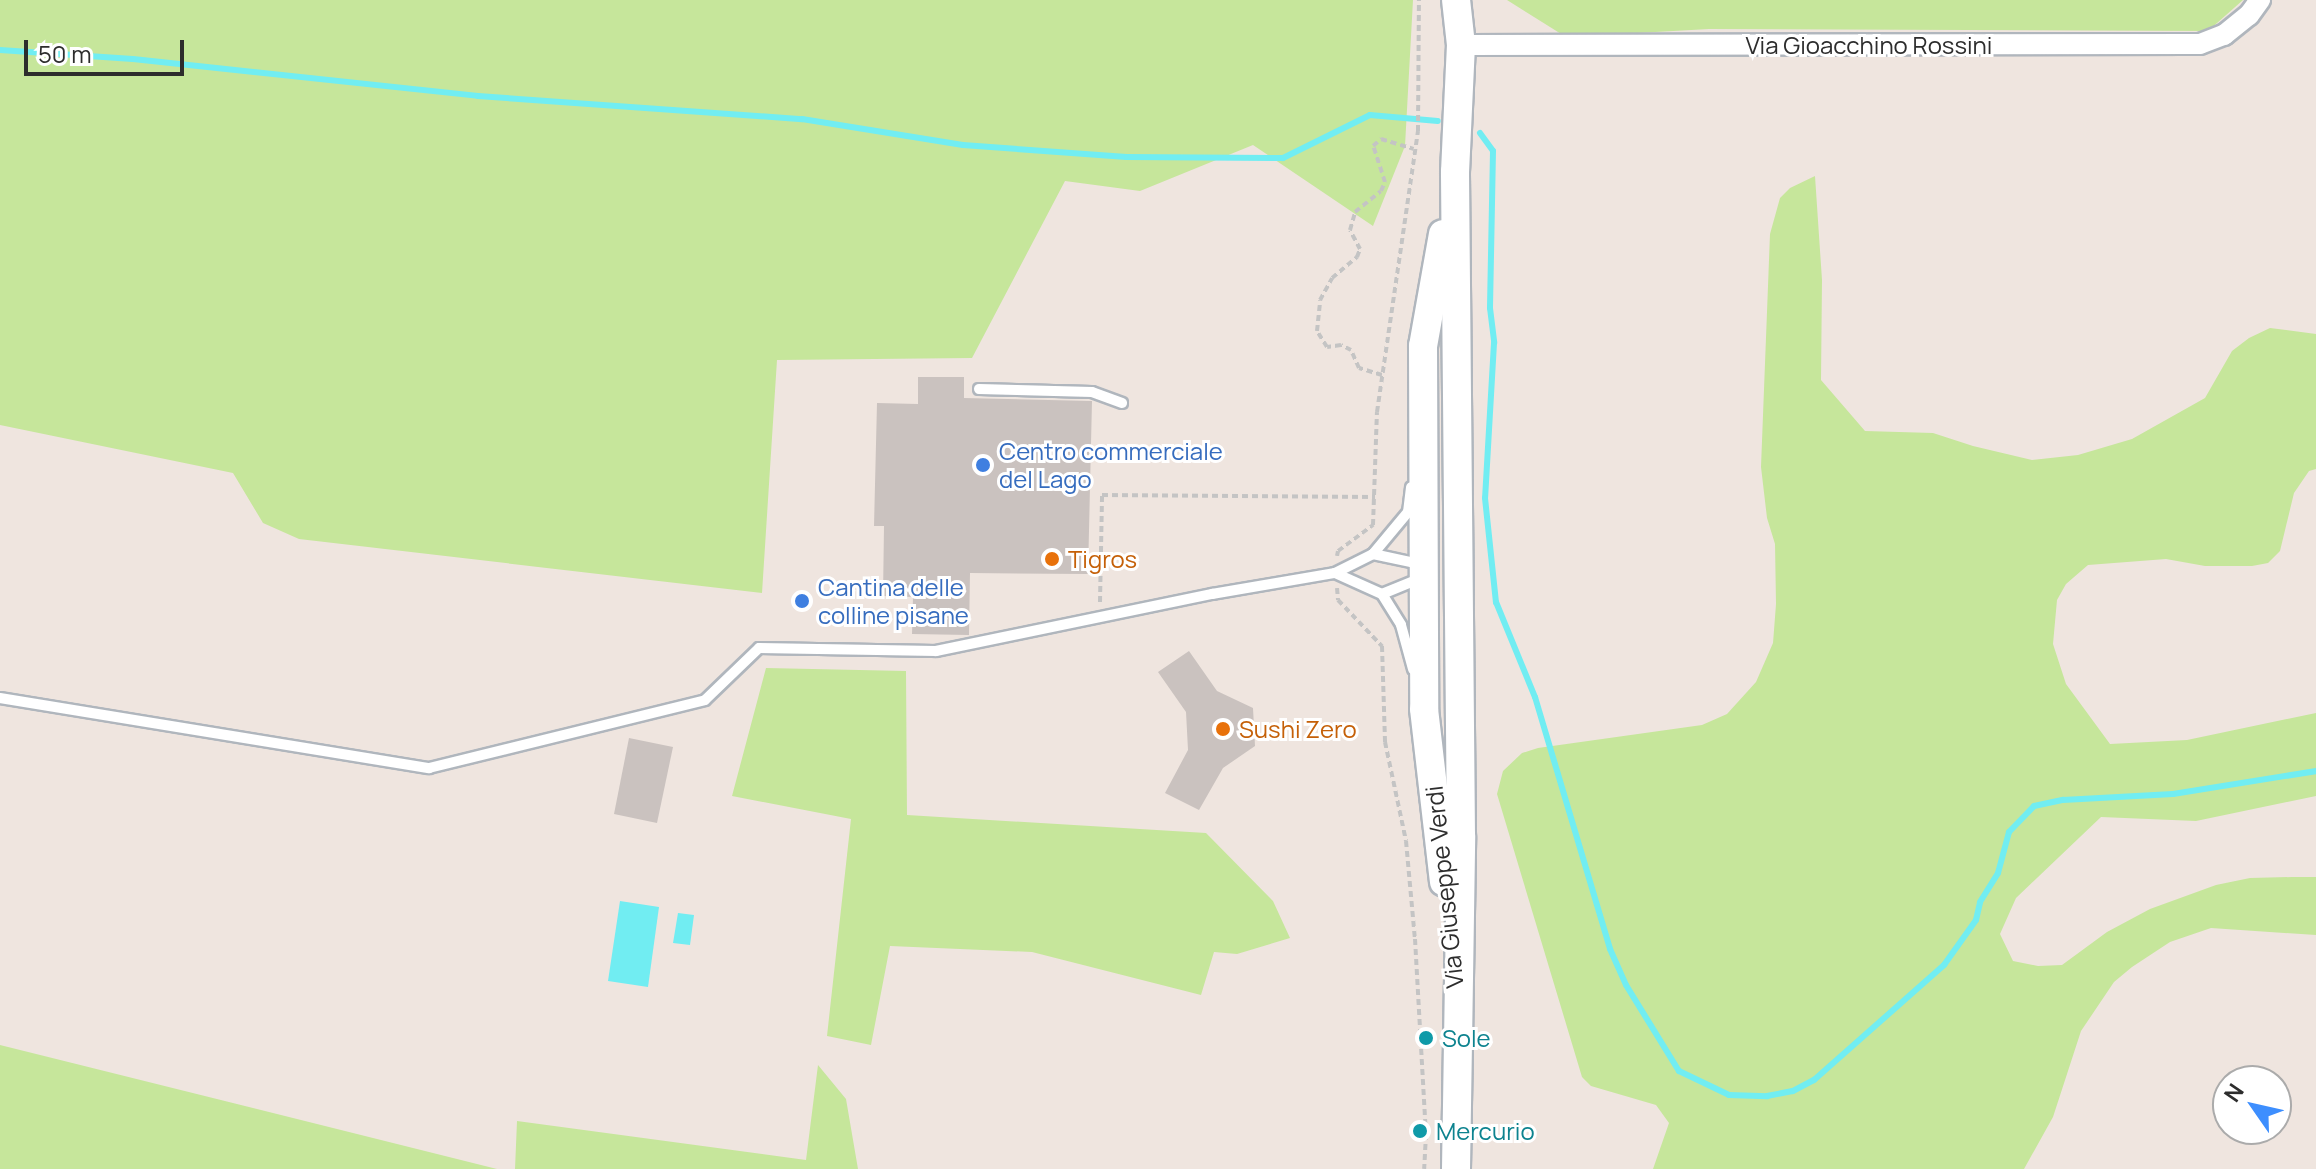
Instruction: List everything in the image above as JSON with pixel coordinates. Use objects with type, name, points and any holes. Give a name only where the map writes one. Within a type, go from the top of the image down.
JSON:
[{"type":"main road","name":"Via Giuseppe Verdi","points":[[1456,0],[1461,45],[1455,172],[1458,1030]]},
{"type":"main road","name":"Via Giuseppe Verdi","points":[[1455,172],[1423,346],[1424,709],[1437,800],[1458,1030]]},
{"type":"main road","name":"Via Giuseppe Verdi","points":[[1426,575],[1444,550],[1446,451],[1456,412]]},
{"type":"main road","name":"Via Giuseppe Verdi","points":[[1426,575],[1442,590],[1459,715]]},
{"type":"main road","points":[[1456,1169],[1458,1030]]},
{"type":"street","name":"Via Gioacchino Rossini","points":[[1461,45],[2200,44],[2224,35],[2249,15],[2260,0]]},
{"type":"lane","points":[[0,698],[429,768],[705,700],[759,648],[936,651],[1335,573],[1373,554],[1408,512],[1423,346]]},
{"type":"lane","points":[[979,389],[1092,392],[1122,403]]},
{"type":"lane","points":[[1373,554],[1412,562],[1426,575],[1382,594]]},
{"type":"lane","points":[[1335,573],[1382,594],[1401,625],[1424,709]]},
{"type":"path","points":[[1419,0],[1418,131],[1382,375],[1373,525],[1338,551],[1335,573],[1338,600],[1382,646],[1385,742],[1406,841],[1415,939],[1426,1119],[1424,1169]]},
{"type":"path","points":[[1382,375],[1359,368],[1351,350],[1341,345],[1327,347],[1317,331],[1320,300],[1332,278],[1357,257],[1360,249],[1350,230],[1355,212],[1381,191],[1385,182],[1373,146],[1381,139],[1415,150]]},
{"type":"path","points":[[1081,622],[1079,608],[1101,602],[1102,495],[1375,497]]},
{"type":"green space","points":[[0,0],[1413,0],[1405,146],[1373,226],[1253,145],[1140,191],[1065,181],[972,358],[777,360],[762,593],[299,539],[263,523],[233,473],[0,425]]},
{"type":"green space","points":[[1507,0],[2243,0],[2208,31],[1709,29],[1566,37]]},
{"type":"green space","points":[[1815,176],[1822,280],[1821,380],[1865,431],[1933,433],[2032,460],[2078,455],[2132,439],[2205,398],[2232,351],[2249,338],[2270,328],[2316,334],[2316,469],[2309,471],[2294,493],[2280,551],[2268,563],[2252,566],[2205,566],[2166,559],[2088,565],[2066,584],[2057,600],[2053,644],[2066,684],[2110,744],[2187,740],[2316,713],[2316,796],[2196,821],[2101,817],[2016,898],[2000,934],[2013,961],[2038,966],[2062,965],[2107,932],[2150,909],[2216,885],[2250,878],[2316,877],[2316,935],[2211,928],[2170,942],[2132,967],[2114,982],[2081,1031],[2053,1117],[2024,1169],[1653,1169],[1669,1123],[1656,1105],[1591,1086],[1582,1077],[1497,794],[1503,771],[1522,753],[1538,748],[1702,725],[1727,714],[1756,682],[1773,643],[1776,604],[1775,544],[1767,518],[1761,467],[1770,234],[1780,198],[1790,188]]},
{"type":"green space","points":[[766,668],[906,671],[907,815],[1206,833],[1273,901],[1290,938],[1237,954],[1214,952],[1201,995],[1032,952],[890,946],[871,1045],[827,1036],[851,819],[732,796]]},
{"type":"green space","points":[[0,1045],[497,1169],[0,1169]]},
{"type":"green space","points":[[818,1065],[846,1099],[858,1169],[515,1169],[517,1121],[806,1160]]},
{"type":"water","points":[[620,901],[659,907],[648,987],[608,981]]},
{"type":"water","points":[[678,913],[694,915],[690,945],[673,943]]},
{"type":"building","name":"Centro commerciale del Lago","points":[[918,377],[964,377],[964,398],[1092,401],[1088,574],[970,573],[969,635],[912,634],[913,597],[883,596],[884,526],[874,526],[877,403],[918,404]]},
{"type":"building","points":[[1189,651],[1217,691],[1253,708],[1255,746],[1223,768],[1199,810],[1165,793],[1188,750],[1186,712],[1158,672]]},
{"type":"building","points":[[629,738],[673,747],[657,823],[614,814]]},
{"type":"waterway","points":[[0,50],[133,59],[478,96],[802,119],[963,145],[1127,157],[1283,158],[1370,115],[1438,121]]},
{"type":"waterway","points":[[1480,133],[1493,151],[1490,308],[1494,343],[1485,498],[1496,602],[1535,697],[1610,949],[1626,985],[1679,1071],[1729,1095],[1767,1096],[1793,1091],[1814,1080],[1944,965],[1976,920],[1980,902],[1998,873],[2009,832],[2034,806],[2063,800],[2173,794],[2316,771]]},
{"type":"place","name":"Centro commerciale del Lago","points":[[983,465]]},
{"type":"place","name":"Tigros","points":[[1052,559]]},
{"type":"place","name":"Cantina delle colline pisane","points":[[802,601]]},
{"type":"place","name":"Sushi Zero","points":[[1223,729]]},
{"type":"place","name":"Sole","points":[[1426,1038]]},
{"type":"place","name":"Mercurio","points":[[1420,1131]]}]
